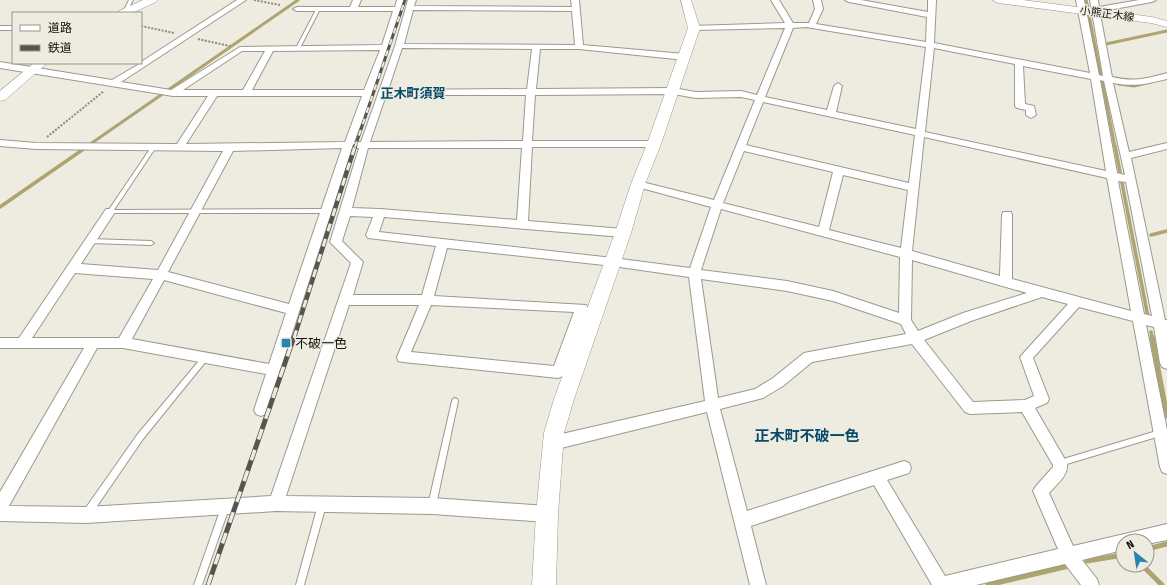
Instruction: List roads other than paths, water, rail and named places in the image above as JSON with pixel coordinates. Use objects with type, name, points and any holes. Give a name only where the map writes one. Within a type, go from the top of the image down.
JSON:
[{"type":"street","points":[[126,12],[152,0]]},
{"type":"street","points":[[112,84],[242,0]]},
{"type":"street","points":[[354,9],[357,0]]},
{"type":"street","points":[[261,410],[348,146],[386,47],[401,0]]},
{"type":"street","points":[[276,502],[357,262],[336,242],[364,146],[399,46],[412,0]]},
{"type":"street","points":[[575,0],[579,47]]},
{"type":"street","points":[[544,585],[547,514],[554,433],[564,399],[623,233],[638,184],[654,144],[694,28],[686,0]]},
{"type":"street","points":[[775,0],[790,25]]},
{"type":"street","points":[[812,25],[819,9],[817,0]]},
{"type":"street","points":[[849,0],[931,15]]},
{"type":"street","points":[[932,0],[930,45],[906,254],[905,320],[915,338],[970,408],[1026,406],[1042,399],[1026,358],[1077,302]]},
{"type":"street","name":"小熊正木線","points":[[998,0],[1081,5],[1097,13],[1152,20],[1167,24]]},
{"type":"street","points":[[1094,0],[1108,80],[1163,324],[1167,363]]},
{"type":"street","points":[[1097,13],[1100,9],[1152,0]]},
{"type":"street","points":[[1081,5],[1167,467]]},
{"type":"street","points":[[410,8],[576,9]]},
{"type":"street","points":[[297,10],[398,9]]},
{"type":"street","points":[[758,585],[712,405],[694,272],[717,204],[790,25]]},
{"type":"street","points":[[694,28],[812,25],[1019,61],[1108,80],[1139,83],[1167,76]]},
{"type":"street","points":[[0,28],[12,28]]},
{"type":"street","points":[[399,46],[579,47],[685,57]]},
{"type":"street","points":[[173,93],[240,49],[386,47]]},
{"type":"street","points":[[522,225],[531,92],[536,47]]},
{"type":"street","points":[[246,93],[271,48]]},
{"type":"street","points":[[1019,61],[1020,106],[1031,108],[1031,114]]},
{"type":"street","points":[[0,65],[37,67],[112,84],[173,93],[369,93]]},
{"type":"street","points":[[0,96],[37,67]]},
{"type":"street","points":[[831,114],[838,86]]},
{"type":"street","points":[[388,92],[673,91],[696,95],[741,94],[761,97],[920,134],[1131,180]]},
{"type":"street","points":[[180,147],[214,93]]},
{"type":"street","points":[[0,143],[36,146],[230,148],[654,144]]},
{"type":"street","points":[[1125,156],[1167,146]]},
{"type":"street","points":[[740,147],[914,188]]},
{"type":"street","points":[[123,343],[230,148]]},
{"type":"street","points":[[823,232],[839,170]]},
{"type":"street","points":[[638,184],[906,254],[1077,302],[1163,324]]},
{"type":"street","points":[[22,343],[110,212]]},
{"type":"street","points":[[346,212],[380,213],[623,233]]},
{"type":"street","points":[[380,213],[372,235],[613,262],[787,286],[833,296],[905,320]]},
{"type":"street","points":[[1006,282],[1007,215]]},
{"type":"street","points":[[345,300],[427,300],[582,308],[558,372],[403,357],[427,300],[443,243]]},
{"type":"street","points":[[72,268],[161,275],[293,310]]},
{"type":"street","points":[[553,443],[758,394],[778,382],[809,357],[915,338],[967,317],[1043,292]]},
{"type":"street","points":[[0,507],[94,342]]},
{"type":"street","points":[[0,343],[123,343],[273,370]]},
{"type":"street","points":[[1026,406],[1060,463],[1060,469],[1042,491],[1068,554],[1091,585]]},
{"type":"street","points":[[741,521],[904,468]]},
{"type":"street","points":[[877,477],[941,585],[1115,543]]},
{"type":"street","points":[[0,513],[86,515],[226,507],[235,504],[276,502],[432,506],[547,514]]},
{"type":"street","points":[[1155,535],[1167,532]]},
{"type":"lane","points":[[125,12],[131,0]]},
{"type":"lane","points":[[298,48],[318,9]]},
{"type":"lane","points":[[110,212],[154,147]]},
{"type":"lane","points":[[110,212],[326,211]]},
{"type":"lane","points":[[90,241],[151,243]]},
{"type":"lane","points":[[86,515],[140,437],[205,358]]},
{"type":"lane","points":[[432,506],[455,401]]},
{"type":"lane","points":[[1060,463],[1160,433]]},
{"type":"lane","points":[[300,585],[322,504]]},
{"type":"lane","points":[[198,585],[226,507]]},
{"type":"waterway","points":[[86,147],[298,0]]},
{"type":"waterway","points":[[1086,0],[1088,8]]},
{"type":"waterway","points":[[1089,15],[1101,76]]},
{"type":"waterway","points":[[1106,44],[1167,31]]},
{"type":"waterway","points":[[1102,80],[1115,147]]},
{"type":"waterway","points":[[1119,84],[1134,86],[1151,82]]},
{"type":"waterway","points":[[0,207],[88,146]]},
{"type":"waterway","points":[[1115,146],[1120,172]]},
{"type":"waterway","points":[[1122,183],[1148,317]]},
{"type":"waterway","points":[[1151,235],[1167,231]]},
{"type":"waterway","points":[[1151,332],[1152,338]]},
{"type":"waterway","points":[[1152,337],[1167,416]]},
{"type":"waterway","points":[[1155,547],[1167,544]]},
{"type":"waterway","points":[[1087,561],[1115,556]]},
{"type":"waterway","points":[[988,585],[1069,566]]},
{"type":"waterway","points":[[1150,573],[1162,585]]},
{"type":"railway","points":[[355,147],[405,0]]},
{"type":"railway","points":[[294,338],[355,146]]},
{"type":"railway","points":[[208,585],[294,337]]},
{"type":"place","name":"不破一色","points":[[286,343]]},
{"type":"district","name":"正木町須賀","points":[[413,93]]},
{"type":"district","name":"正木町不破一色","points":[[807,436]]}]
